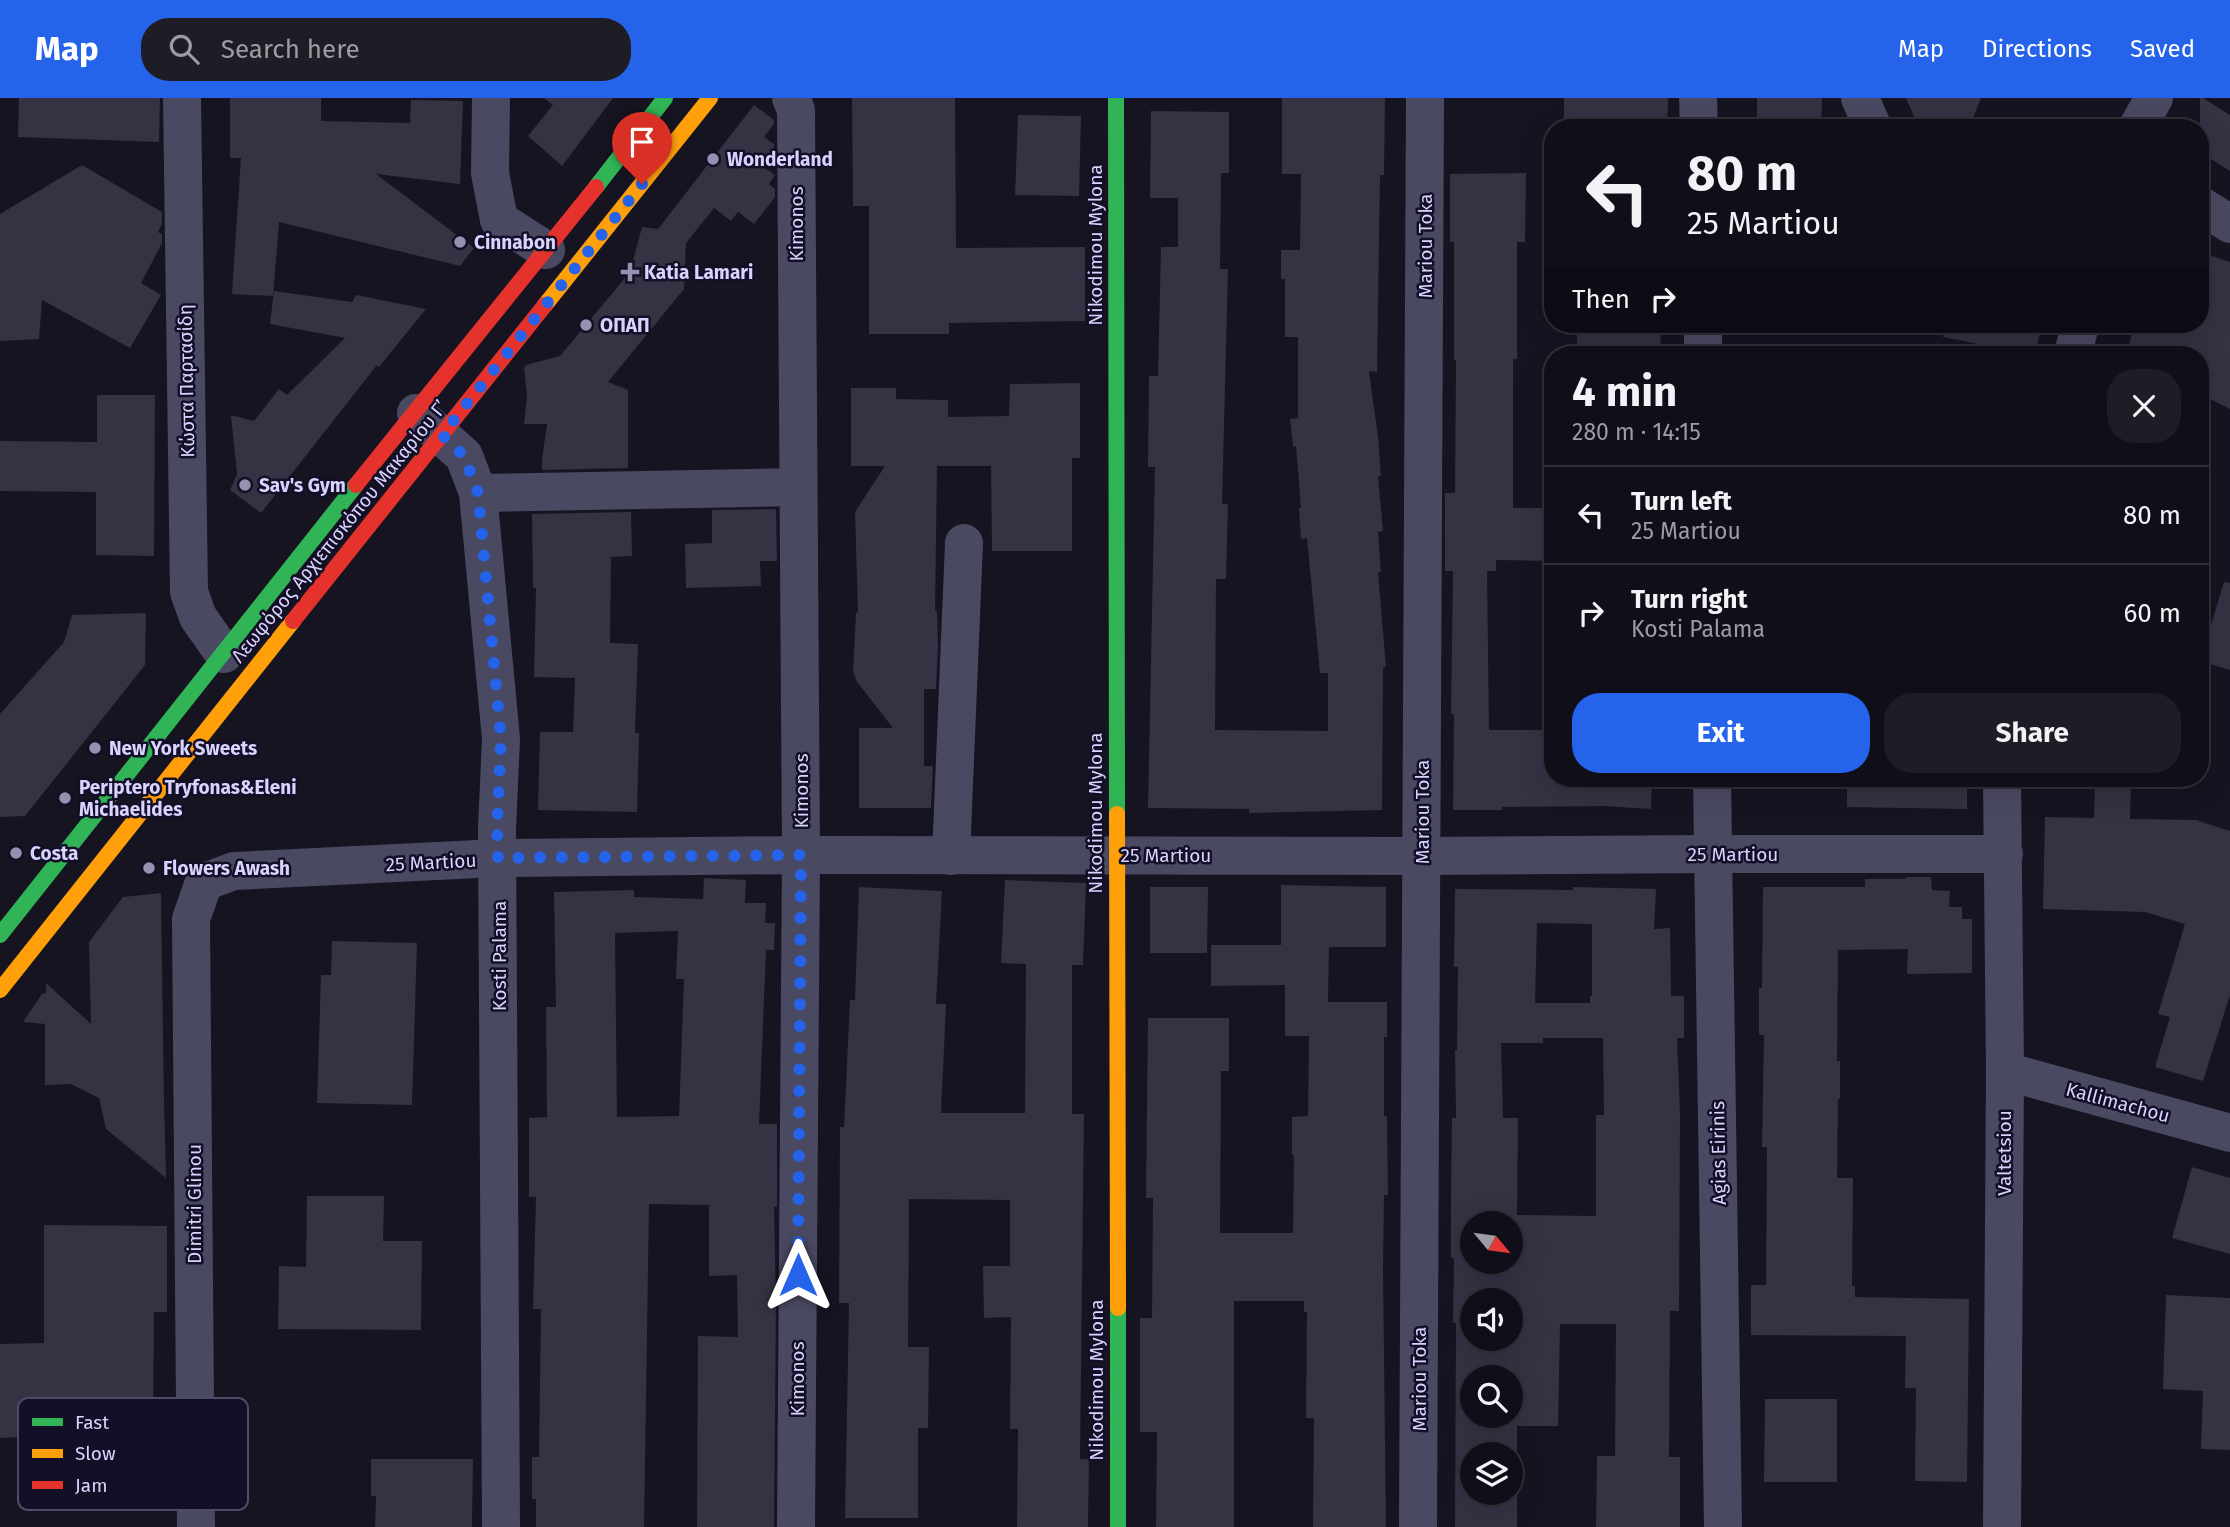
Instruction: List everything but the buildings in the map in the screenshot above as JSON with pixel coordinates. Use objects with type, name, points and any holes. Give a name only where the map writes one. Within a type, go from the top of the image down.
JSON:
[{"type":"main road","name":"Λεωφόρος Αρχιεπισκόπου Μακαρίου Γ’","points":[[0,990],[428,423],[546,250],[664,98]]},
{"type":"main road","name":"Λεωφόρος Αρχιεπισκόπου Μακαρίου Γ’","points":[[5,919],[224,654],[710,98]]},
{"type":"main road","name":"Nikodimou Mylona","points":[[1116,98],[1118,1527]]},
{"type":"street","name":"Κώστα Παρτασίδη","points":[[182,98],[189,592],[198,617],[224,654]]},
{"type":"street","points":[[491,98],[490,173],[499,220],[546,250]]},
{"type":"street","name":"Kimonos","points":[[791,98],[796,110],[801,855],[796,1527]]},
{"type":"street","name":"Mariou Toka","points":[[1419,1527],[1425,98]]},
{"type":"street","points":[[1698,98],[1699,119]]},
{"type":"street","points":[[1860,98],[1869,119]]},
{"type":"street","points":[[2142,119],[2154,98]]},
{"type":"street","points":[[2209,211],[2230,224]]},
{"type":"street","name":"Kosti Palama","points":[[428,423],[464,456],[478,493],[501,739],[497,830],[501,1527]]},
{"type":"street","points":[[478,493],[798,488]]},
{"type":"street","points":[[951,856],[964,543]]},
{"type":"street","name":"Agias Eirinis","points":[[1712,787],[1723,1527]]},
{"type":"street","name":"Valtetsiou","points":[[2002,787],[2005,1071],[2002,1527]]},
{"type":"street","name":"25 Martiou","points":[[204,882],[234,872],[498,858],[801,855],[2004,854]]},
{"type":"street","name":"Dimitri Glinou","points":[[195,1398],[191,919],[204,882]]},
{"type":"street","name":"Kallimachou","points":[[2005,1071],[2229,1127]]},
{"type":"traffic: fast","points":[[596,187],[665,98]]},
{"type":"traffic: fast","points":[[1116,98],[1117,814]]},
{"type":"traffic: fast","points":[[0,935],[356,485]]},
{"type":"traffic: fast","points":[[1118,1308],[1118,1527]]},
{"type":"traffic: slow","points":[[545,305],[710,98]]},
{"type":"traffic: slow","points":[[0,990],[293,621]]},
{"type":"traffic: slow","points":[[1117,814],[1118,1308]]},
{"type":"traffic: jam","points":[[356,485],[596,187]]},
{"type":"traffic: jam","points":[[293,621],[545,305]]},
{"type":"place","name":"Wonderland","points":[[713,159]]},
{"type":"place","name":"Cinnabon","points":[[460,242]]},
{"type":"place","name":"Katia Lamari","points":[[630,272]]},
{"type":"place","name":"ΟΠΑΠ","points":[[586,325]]},
{"type":"place","name":"Sav's Gym","points":[[245,485]]},
{"type":"place","name":"New York Sweets","points":[[95,748]]},
{"type":"place","name":"Periptero Tryfonas&Eleni Michaelides","points":[[65,798]]},
{"type":"place","name":"Costa","points":[[16,853]]},
{"type":"place","name":"Flowers Awash","points":[[149,868]]},
{"type":"route","points":[[642,184],[442,435],[464,456],[478,493],[501,739],[498,858],[801,855],[798,1275]]}]
